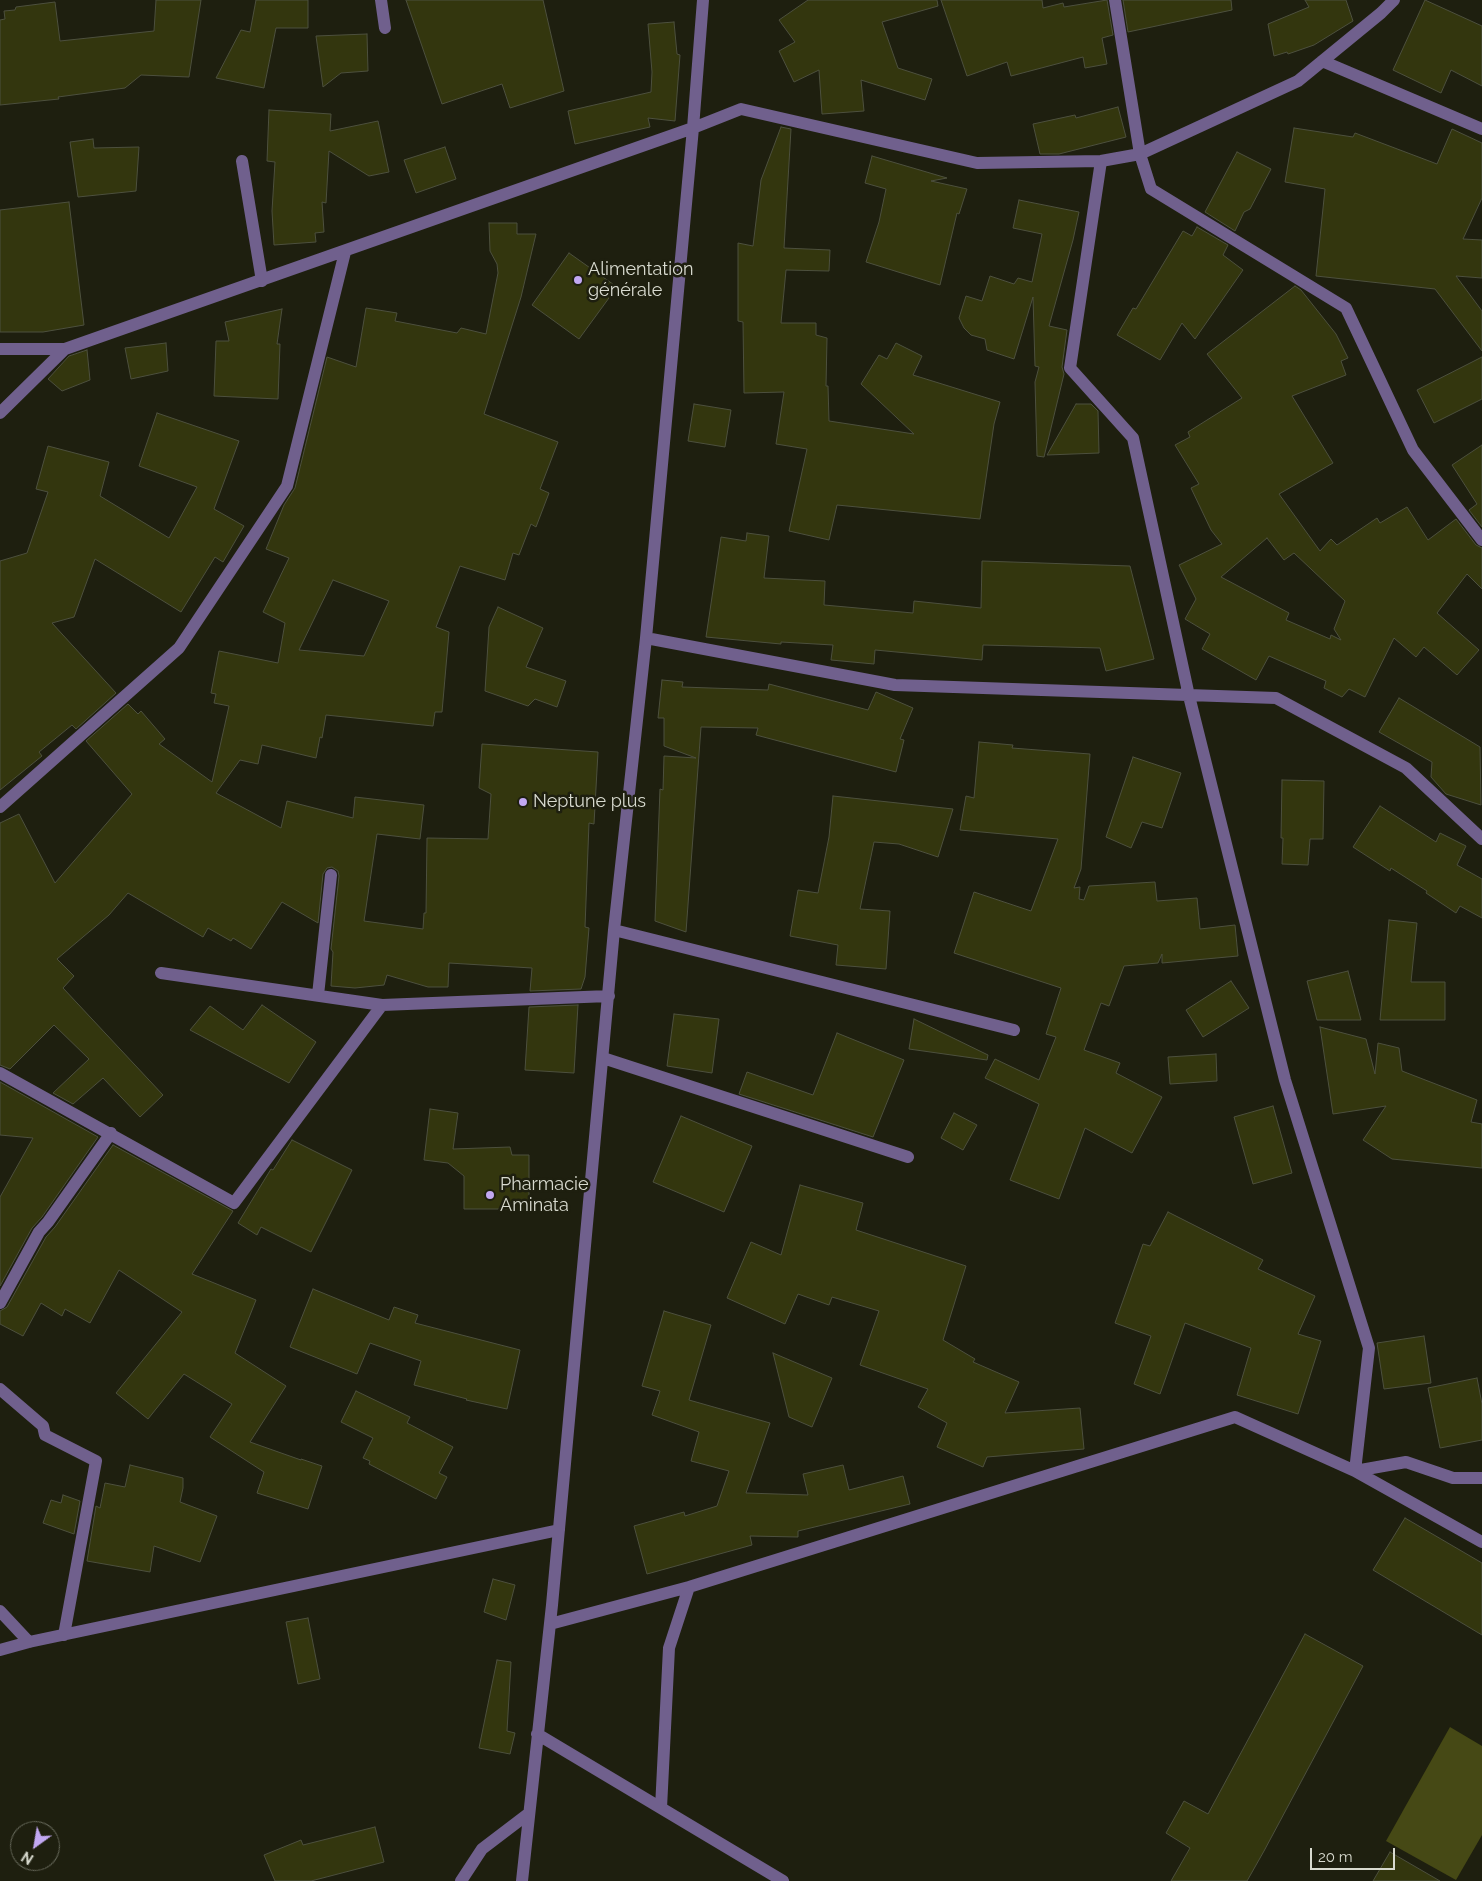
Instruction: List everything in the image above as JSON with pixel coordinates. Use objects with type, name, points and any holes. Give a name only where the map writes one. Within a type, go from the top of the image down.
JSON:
[{"type":"street","points":[[381,0],[385,28]]},
{"type":"street","points":[[522,1881],[550,1624],[614,930],[646,638],[703,0]]},
{"type":"street","points":[[1115,0],[1140,154],[1151,189],[1346,308],[1413,450],[1482,540]]},
{"type":"street","points":[[0,349],[65,349],[345,252],[693,128],[741,109],[977,163],[1101,161],[1140,154],[1298,80],[1381,13],[1394,0]]},
{"type":"street","points":[[1322,62],[1482,129]]},
{"type":"street","points":[[242,161],[262,281]]},
{"type":"street","points":[[1101,161],[1070,368],[1133,438],[1189,696],[1285,1080],[1369,1348],[1355,1471]]},
{"type":"street","points":[[0,807],[179,648],[287,486],[345,252]]},
{"type":"street","points":[[0,414],[65,349]]},
{"type":"street","points":[[646,638],[895,685],[1276,698],[1406,768],[1482,839]]},
{"type":"street","points":[[318,995],[331,875]]},
{"type":"street","points":[[614,930],[1014,1030]]},
{"type":"street","points":[[161,973],[382,1005],[609,996]]},
{"type":"street","points":[[0,1073],[234,1203],[382,1005]]},
{"type":"street","points":[[603,1058],[908,1157]]},
{"type":"street","points":[[0,1303],[39,1232],[111,1133]]},
{"type":"street","points":[[0,1389],[43,1426],[45,1435],[96,1461],[64,1635]]},
{"type":"street","points":[[550,1624],[689,1587],[1235,1417],[1355,1471],[1482,1542]]},
{"type":"street","points":[[1355,1471],[1406,1462],[1453,1478],[1482,1478]]},
{"type":"street","points":[[0,1650],[29,1642],[559,1530]]},
{"type":"street","points":[[661,1808],[670,1648],[689,1587]]},
{"type":"street","points":[[0,1611],[29,1642]]},
{"type":"street","points":[[537,1734],[783,1881]]},
{"type":"street","points":[[461,1881],[482,1849],[528,1814]]},
{"type":"green space","points":[[1450,1727],[1482,1746],[1482,1835],[1456,1880],[1386,1841]]},
{"type":"building","points":[[156,0],[201,0],[189,77],[141,75],[125,88],[58,97],[59,99],[0,105],[0,20],[5,19],[4,11],[15,10],[16,7],[55,2],[60,41],[154,31]]},
{"type":"building","points":[[256,0],[308,0],[308,28],[276,28],[264,88],[216,78],[241,30],[250,32]]},
{"type":"building","points":[[406,0],[543,0],[564,91],[510,108],[502,84],[442,104]]},
{"type":"building","points":[[808,0],[937,0],[938,6],[882,22],[898,68],[932,79],[925,100],[861,80],[864,111],[822,114],[819,70],[794,82],[779,51],[795,42],[779,20]]},
{"type":"building","points":[[941,0],[1042,0],[1043,8],[1063,3],[1064,7],[1107,0],[1113,35],[1102,38],[1107,64],[1085,68],[1083,57],[1011,76],[1007,62],[967,76]]},
{"type":"building","points":[[1123,0],[1231,0],[1232,10],[1128,32]]},
{"type":"building","points":[[1305,0],[1346,0],[1353,21],[1314,45],[1288,54],[1287,52],[1274,56],[1268,24],[1309,7]]},
{"type":"building","points":[[1425,0],[1482,26],[1482,86],[1451,70],[1441,93],[1393,70]]},
{"type":"building","points":[[674,22],[677,54],[680,55],[675,121],[648,118],[650,127],[575,144],[568,111],[651,92],[652,72],[648,24]]},
{"type":"building","points":[[367,34],[368,71],[341,73],[323,87],[316,36]]},
{"type":"building","points":[[1118,107],[1126,137],[1059,154],[1040,154],[1033,124],[1075,115],[1076,118]]},
{"type":"building","points":[[269,110],[331,114],[330,131],[378,121],[389,172],[369,176],[329,151],[326,203],[322,202],[324,232],[315,233],[316,242],[274,245],[272,211],[275,162],[267,161]]},
{"type":"building","points":[[781,127],[791,129],[784,248],[830,250],[829,271],[786,270],[781,323],[816,323],[816,335],[827,338],[826,386],[828,386],[829,421],[914,434],[861,384],[879,355],[887,359],[896,343],[922,356],[913,375],[1000,402],[994,424],[980,519],[837,505],[829,540],[789,531],[807,449],[776,444],[784,392],[744,393],[743,322],[738,321],[738,243],[753,246],[761,180]]},
{"type":"building","points":[[1294,128],[1353,137],[1355,133],[1437,164],[1452,129],[1482,143],[1482,198],[1463,239],[1482,240],[1482,278],[1456,276],[1482,311],[1482,351],[1435,289],[1316,276],[1325,189],[1285,182]]},
{"type":"building","points":[[93,139],[94,148],[139,147],[136,191],[78,197],[70,142]]},
{"type":"building","points":[[445,147],[456,179],[416,193],[404,160]]},
{"type":"building","points":[[1237,152],[1271,169],[1250,209],[1244,212],[1235,231],[1205,212]]},
{"type":"building","points":[[872,156],[947,178],[931,181],[967,189],[959,214],[957,213],[940,285],[866,262],[879,222],[886,189],[865,183]]},
{"type":"building","points":[[1019,200],[1079,212],[1049,326],[1067,330],[1062,367],[1064,374],[1044,457],[1037,456],[1035,382],[1039,367],[1035,366],[1033,297],[1014,359],[987,350],[985,339],[971,335],[964,328],[959,318],[966,296],[982,301],[990,276],[1014,284],[1018,278],[1032,282],[1042,234],[1013,228]]},
{"type":"building","points":[[69,202],[84,325],[43,332],[0,332],[0,210]]},
{"type":"building","points":[[489,223],[517,223],[517,234],[536,234],[521,297],[484,414],[558,442],[540,489],[549,493],[536,527],[531,524],[519,555],[513,553],[505,580],[460,566],[436,627],[449,632],[442,712],[435,712],[433,726],[326,715],[316,758],[262,745],[258,764],[240,760],[216,793],[281,828],[287,801],[353,818],[355,797],[424,805],[420,839],[377,834],[364,921],[423,929],[424,913],[426,913],[427,838],[488,839],[491,794],[479,788],[482,744],[598,752],[594,824],[589,823],[585,927],[589,928],[585,977],[581,989],[530,991],[532,968],[449,963],[448,987],[428,987],[387,975],[384,985],[355,988],[331,986],[333,952],[331,949],[339,876],[338,871],[332,867],[327,868],[323,874],[318,923],[282,902],[251,949],[233,938],[231,941],[208,928],[203,937],[128,893],[109,915],[57,959],[74,976],[63,988],[163,1095],[140,1117],[103,1078],[73,1104],[53,1093],[89,1059],[54,1025],[10,1069],[0,1065],[0,823],[19,814],[55,883],[132,794],[86,741],[128,704],[138,714],[141,711],[165,739],[159,744],[212,782],[229,706],[214,703],[216,694],[211,693],[219,651],[278,663],[285,623],[263,612],[289,558],[266,549],[284,505],[295,488],[327,357],[356,367],[366,308],[397,313],[395,321],[457,333],[461,328],[486,334],[498,273],[497,264],[490,251]],"holes":[[[333,580],[389,601],[364,656],[299,650]]]},
{"type":"building","points":[[1197,227],[1228,245],[1223,255],[1243,270],[1195,339],[1182,323],[1160,360],[1117,335],[1133,308],[1136,309],[1183,231],[1192,236]]},
{"type":"building","points":[[569,253],[617,287],[579,339],[532,305]]},
{"type":"building","points":[[1295,286],[1301,290],[1336,334],[1348,358],[1341,361],[1346,375],[1292,396],[1333,463],[1279,494],[1320,551],[1331,539],[1337,545],[1377,518],[1380,523],[1407,507],[1428,540],[1456,519],[1476,545],[1482,548],[1482,589],[1467,574],[1437,613],[1479,650],[1457,675],[1424,647],[1416,657],[1394,638],[1365,697],[1349,689],[1342,697],[1324,688],[1326,681],[1269,656],[1256,680],[1202,649],[1210,634],[1185,619],[1196,599],[1179,565],[1222,544],[1211,530],[1191,488],[1199,484],[1175,445],[1190,437],[1188,432],[1242,398],[1207,354]],"holes":[[[1267,538],[1284,560],[1294,553],[1345,601],[1334,629],[1341,640],[1331,635],[1330,639],[1286,620],[1289,613],[1221,577]]]},
{"type":"building","points":[[282,309],[277,344],[280,344],[278,399],[214,396],[216,341],[229,341],[225,322]]},
{"type":"building","points":[[166,343],[168,371],[131,379],[125,348]]},
{"type":"building","points":[[87,350],[90,380],[62,391],[48,379],[69,356]]},
{"type":"building","points":[[1482,357],[1482,399],[1434,423],[1417,390]]},
{"type":"building","points":[[694,404],[731,410],[725,447],[688,441]]},
{"type":"building","points":[[1076,404],[1091,404],[1098,411],[1099,453],[1047,455]]},
{"type":"building","points":[[157,413],[239,441],[214,509],[244,526],[223,562],[215,557],[181,612],[95,559],[74,617],[52,623],[116,693],[76,729],[72,725],[39,752],[42,756],[0,790],[0,561],[27,553],[48,492],[36,489],[48,446],[109,462],[100,496],[169,538],[197,487],[139,466]]},
{"type":"building","points":[[1482,445],[1482,527],[1469,510],[1477,504],[1452,465]]},
{"type":"building","points":[[747,533],[769,536],[764,578],[825,581],[824,605],[913,613],[914,601],[981,608],[982,561],[1130,566],[1154,659],[1106,671],[1100,648],[983,645],[982,660],[875,650],[874,664],[831,660],[833,645],[781,642],[781,644],[706,637],[721,537],[746,541]]},
{"type":"building","points":[[498,607],[543,628],[526,667],[566,681],[557,707],[535,699],[528,706],[485,691],[489,627]]},
{"type":"building","points":[[662,680],[683,682],[682,687],[768,690],[769,684],[868,710],[876,692],[913,708],[900,739],[904,740],[896,772],[756,735],[758,728],[701,727],[686,932],[655,921],[660,789],[663,790],[664,756],[696,758],[664,746],[664,718],[658,718]]},
{"type":"building","points":[[1399,698],[1480,747],[1481,805],[1446,794],[1431,777],[1432,762],[1379,732]]},
{"type":"building","points":[[979,742],[1013,745],[1012,748],[1090,754],[1081,869],[1074,888],[1080,887],[1079,899],[1084,900],[1089,886],[1155,882],[1157,901],[1197,898],[1200,929],[1235,925],[1238,956],[1162,963],[1162,954],[1158,963],[1124,966],[1109,1006],[1101,1003],[1084,1050],[1120,1063],[1116,1073],[1162,1097],[1132,1153],[1085,1128],[1059,1199],[1010,1180],[1039,1104],[985,1078],[995,1059],[1039,1080],[1056,1037],[1046,1034],[1061,988],[954,953],[974,892],[1031,911],[1058,839],[960,830],[966,796],[974,798]]},
{"type":"building","points":[[1133,757],[1181,773],[1162,828],[1142,822],[1131,848],[1106,837]]},
{"type":"building","points":[[1282,780],[1324,781],[1323,839],[1310,839],[1308,865],[1282,864]]},
{"type":"building","points":[[833,796],[953,809],[938,857],[899,844],[874,842],[860,909],[890,911],[886,969],[836,965],[838,945],[790,936],[798,890],[818,893],[829,837]]},
{"type":"building","points":[[1380,806],[1436,842],[1440,833],[1466,846],[1457,865],[1482,879],[1482,918],[1460,906],[1456,913],[1426,893],[1427,891],[1391,868],[1390,871],[1353,847]]},
{"type":"building","points":[[1389,920],[1417,923],[1411,982],[1445,982],[1445,1020],[1380,1020]]},
{"type":"building","points":[[1348,971],[1361,1020],[1317,1020],[1307,981]]},
{"type":"building","points":[[1231,981],[1249,1008],[1203,1037],[1186,1010]]},
{"type":"building","points":[[262,1005],[316,1042],[289,1083],[190,1030],[210,1006],[243,1030]]},
{"type":"building","points":[[578,1005],[574,1073],[525,1070],[529,1007]]},
{"type":"building","points":[[674,1014],[719,1019],[712,1073],[667,1066]]},
{"type":"building","points":[[914,1019],[988,1055],[987,1060],[909,1049]]},
{"type":"building","points":[[1320,1027],[1366,1039],[1375,1074],[1378,1043],[1399,1048],[1402,1071],[1477,1100],[1471,1122],[1482,1124],[1482,1168],[1392,1159],[1363,1140],[1386,1106],[1333,1114]]},
{"type":"building","points":[[837,1033],[904,1060],[873,1137],[739,1094],[747,1072],[813,1095]]},
{"type":"building","points":[[1216,1054],[1217,1081],[1170,1084],[1168,1057]]},
{"type":"building","points":[[0,1082],[98,1137],[42,1217],[32,1228],[0,1286],[0,1197],[33,1138],[0,1135]]},
{"type":"building","points":[[1273,1106],[1292,1173],[1253,1184],[1234,1117]]},
{"type":"building","points":[[430,1109],[458,1113],[453,1149],[510,1147],[512,1155],[529,1155],[529,1209],[464,1209],[464,1176],[448,1163],[424,1160]]},
{"type":"building","points":[[954,1113],[977,1125],[963,1150],[941,1138]]},
{"type":"building","points":[[681,1116],[752,1146],[724,1212],[653,1182]]},
{"type":"building","points":[[292,1140],[352,1170],[311,1252],[261,1227],[257,1235],[238,1223],[271,1169],[273,1170]]},
{"type":"building","points":[[113,1145],[233,1211],[192,1274],[256,1300],[235,1353],[286,1386],[250,1442],[322,1466],[308,1509],[257,1493],[264,1472],[210,1437],[232,1404],[184,1374],[148,1419],[116,1393],[182,1312],[119,1270],[90,1323],[65,1309],[62,1316],[41,1303],[23,1336],[0,1324],[0,1311],[7,1307],[46,1237]]},
{"type":"building","points":[[800,1185],[863,1203],[856,1230],[966,1266],[943,1340],[975,1359],[973,1362],[1019,1382],[1005,1413],[1080,1408],[1084,1449],[987,1457],[983,1467],[937,1447],[947,1423],[918,1407],[928,1389],[860,1365],[879,1311],[832,1297],[829,1305],[798,1294],[785,1324],[727,1298],[751,1242],[781,1255]]},
{"type":"building","points":[[1168,1212],[1263,1260],[1258,1269],[1315,1296],[1298,1334],[1321,1341],[1298,1414],[1237,1395],[1251,1348],[1185,1323],[1160,1394],[1134,1384],[1151,1336],[1115,1323],[1143,1244],[1150,1246]]},
{"type":"building","points":[[313,1289],[389,1320],[394,1307],[418,1315],[415,1323],[520,1350],[507,1409],[466,1400],[414,1385],[421,1361],[370,1343],[357,1374],[290,1347]]},
{"type":"building","points":[[664,1311],[711,1325],[689,1400],[770,1423],[746,1493],[808,1495],[803,1474],[843,1465],[849,1490],[903,1476],[910,1504],[798,1531],[798,1537],[750,1536],[752,1545],[647,1574],[634,1526],[684,1512],[685,1516],[717,1506],[729,1471],[691,1461],[699,1432],[652,1415],[660,1391],[642,1386]]},
{"type":"building","points":[[1424,1336],[1431,1383],[1384,1389],[1377,1343]]},
{"type":"building","points":[[773,1353],[832,1378],[812,1427],[789,1417]]},
{"type":"building","points":[[1477,1378],[1482,1404],[1482,1440],[1440,1448],[1428,1388]]},
{"type":"building","points":[[356,1391],[410,1417],[407,1423],[453,1447],[439,1473],[447,1477],[436,1499],[369,1464],[370,1461],[363,1458],[373,1438],[341,1422]]},
{"type":"building","points":[[130,1465],[183,1478],[180,1502],[217,1516],[200,1562],[154,1546],[150,1572],[87,1561],[96,1506],[100,1508],[105,1483],[125,1487]]},
{"type":"building","points":[[63,1495],[80,1501],[74,1534],[43,1523],[51,1500],[61,1503]]},
{"type":"building","points":[[1405,1518],[1482,1563],[1482,1635],[1373,1570]]},
{"type":"building","points":[[493,1579],[515,1585],[506,1620],[484,1612]]},
{"type":"building","points":[[308,1618],[320,1679],[298,1684],[286,1622]]},
{"type":"building","points":[[1305,1634],[1363,1666],[1264,1851],[1247,1881],[1171,1881],[1190,1848],[1166,1833],[1184,1801],[1208,1814]]},
{"type":"building","points":[[497,1660],[511,1662],[507,1731],[515,1733],[510,1754],[479,1748]]},
{"type":"building","points":[[375,1827],[384,1862],[311,1881],[275,1881],[264,1855],[301,1840],[303,1845]]},
{"type":"building","points":[[1390,1852],[1440,1881],[1373,1881]]},
{"type":"place","name":"Alimentation générale","points":[[578,280]]},
{"type":"place","name":"Neptune plus","points":[[523,802]]},
{"type":"place","name":"Pharmacie Aminata","points":[[490,1195]]}]
